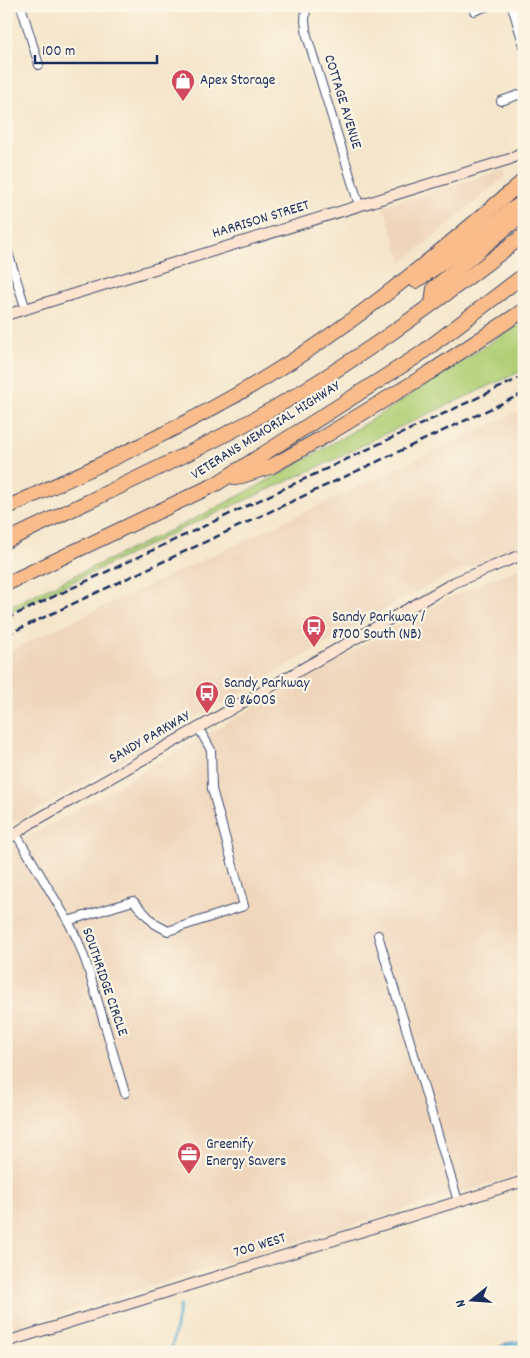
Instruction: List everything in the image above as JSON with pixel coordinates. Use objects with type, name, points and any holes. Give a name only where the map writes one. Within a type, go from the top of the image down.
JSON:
[{"type":"highway","points":[[6,508],[182,425],[296,358],[328,337],[426,262],[524,180]]},
{"type":"highway","points":[[296,358],[318,350],[472,242],[511,210],[524,202]]},
{"type":"highway","points":[[432,304],[434,288],[524,212]]},
{"type":"highway","name":"VETERANS MEMORIAL HIGHWAY","points":[[6,541],[191,452],[259,416],[311,385],[432,304],[524,235]]},
{"type":"highway","name":"VETERANS MEMORIAL HIGHWAY","points":[[6,584],[216,484],[419,355],[524,275]]},
{"type":"highway","points":[[216,484],[272,466],[429,373],[524,310]]},
{"type":"street","points":[[22,6],[39,65]]},
{"type":"street","name":"COTTAGE AVENUE","points":[[306,6],[307,36],[359,206]]},
{"type":"street","points":[[474,11],[488,6]]},
{"type":"street","points":[[512,6],[524,46]]},
{"type":"street","points":[[501,100],[524,93]]},
{"type":"street","name":"HARRISON STREET","points":[[6,315],[510,159],[524,151]]},
{"type":"street","points":[[6,246],[26,310]]},
{"type":"street","name":"SANDY PARKWAY","points":[[6,840],[31,823],[455,582],[524,554]]},
{"type":"street","points":[[68,921],[134,901],[155,924],[168,931],[244,906],[212,790],[210,750],[198,728]]},
{"type":"street","name":"SOUTHRIDGE CIRCLE","points":[[16,834],[68,921],[87,965],[125,1093]]},
{"type":"street","points":[[378,935],[458,1201]]},
{"type":"street","name":"700 WEST","points":[[6,1342],[524,1181]]},
{"type":"shaded area","points":[[504,170],[506,176],[402,263],[384,206]]},
{"type":"shaded area","points":[[524,409],[524,545],[442,579],[409,595],[6,828],[6,652]]},
{"type":"shaded area","points":[[524,566],[524,1173],[6,1330],[6,850],[416,614],[467,589]]},
{"type":"green space","points":[[524,320],[524,370],[186,527],[6,614],[6,608],[183,524],[278,475],[385,411]]},
{"type":"water","points":[[524,1340],[524,1352],[489,1352],[507,1343]]},
{"type":"waterway","points":[[171,1352],[180,1306]]},
{"type":"railway","points":[[6,619],[524,376]]},
{"type":"railway","points":[[6,635],[524,393]]},
{"type":"place","name":"Apex Storage","points":[[183,102]]},
{"type":"place","name":"Sandy Parkway / 8700 South (NB)","points":[[314,648]]},
{"type":"place","name":"Sandy Parkway @ 8600S","points":[[207,714]]},
{"type":"place","name":"Greenify Energy Savers","points":[[189,1175]]}]
